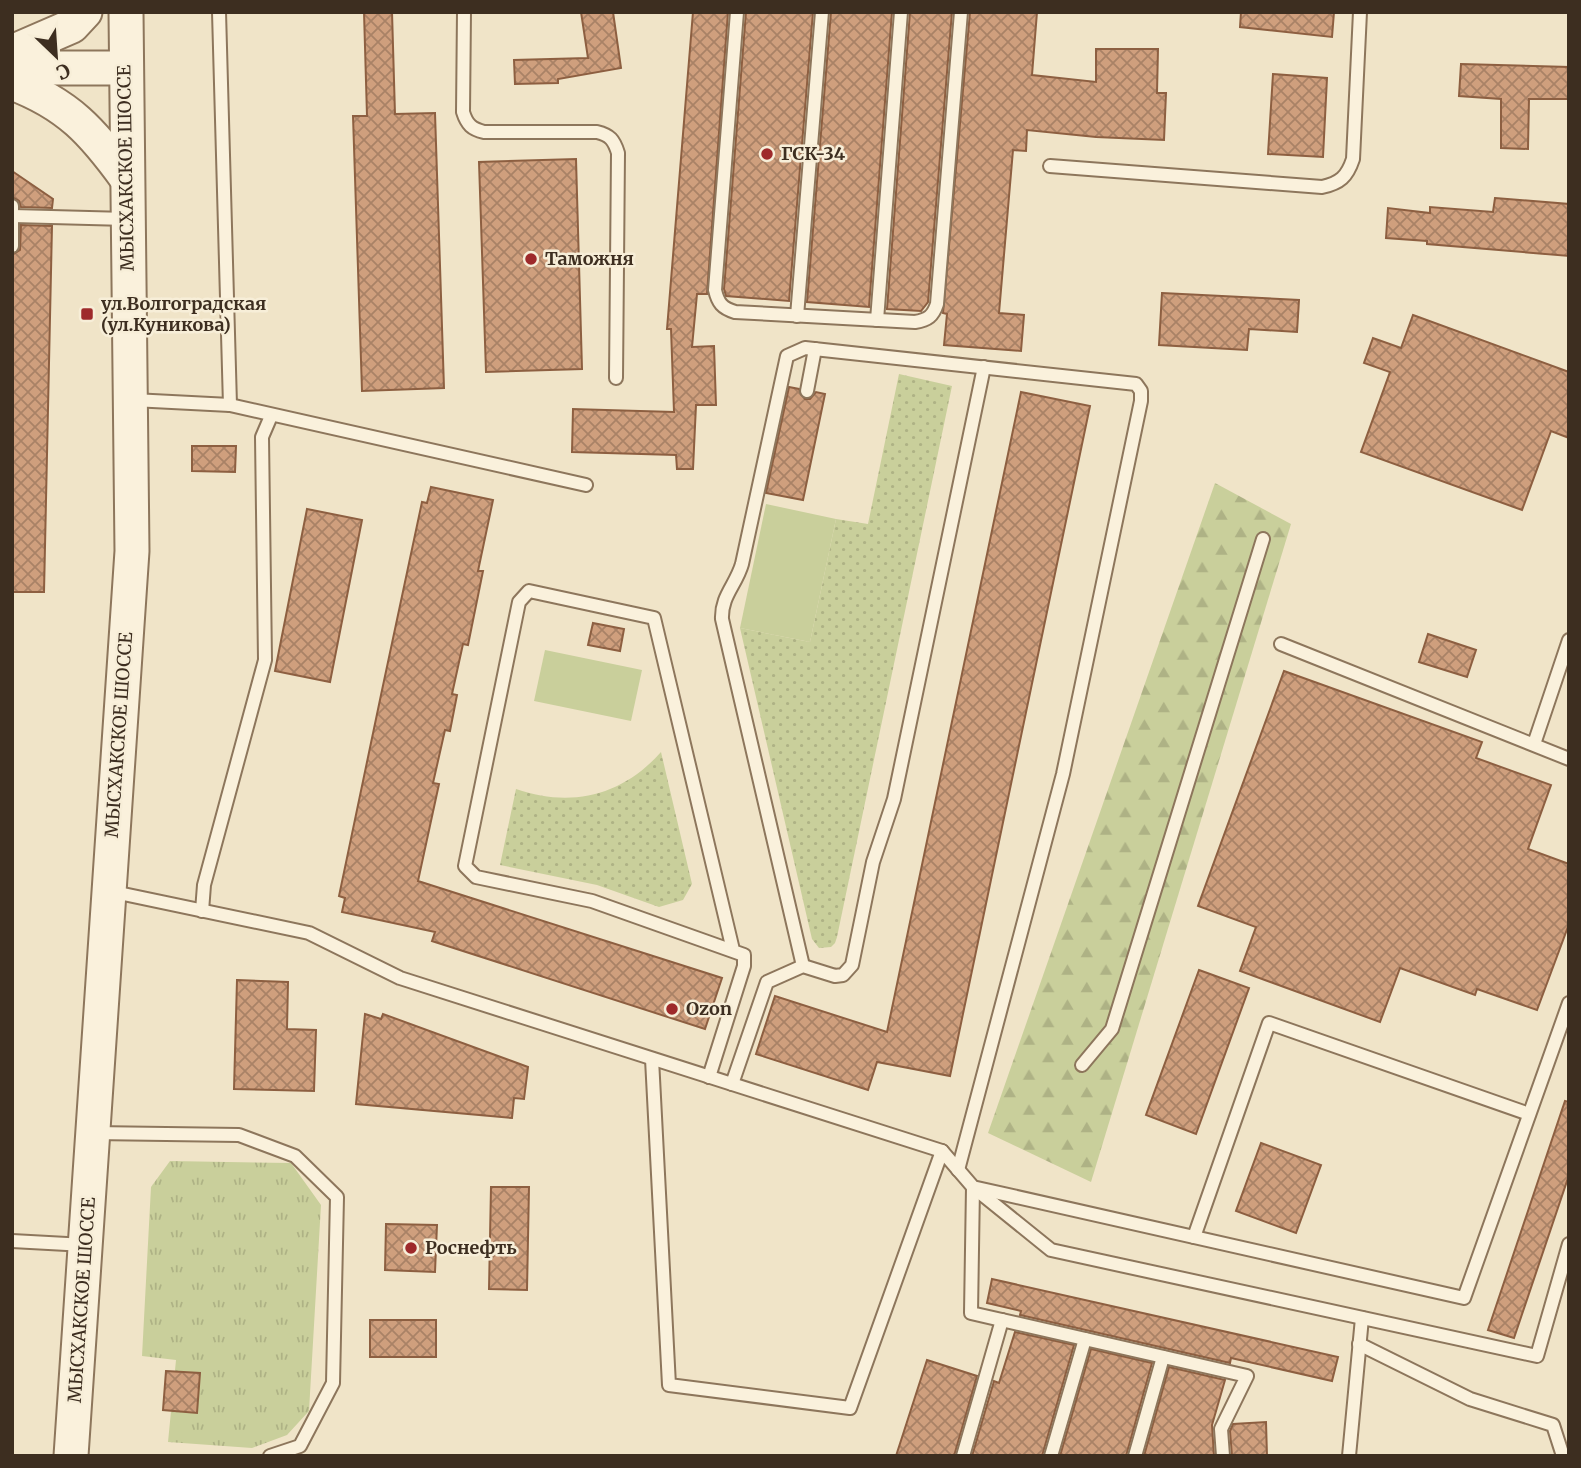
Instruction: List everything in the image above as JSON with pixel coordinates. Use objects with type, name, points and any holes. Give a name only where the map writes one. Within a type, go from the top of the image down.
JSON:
[{"type":"street","points":[[12,52],[72,26],[85,12]]},
{"type":"street","name":"МЫСХАКСКОЕ ШОССЕ","points":[[71,1456],[132,551],[126,12]]},
{"type":"street","points":[[12,68],[125,68]]},
{"type":"street","points":[[12,83],[58,103],[93,133],[127,179]]},
{"type":"lane","points":[[219,12],[230,405]]},
{"type":"lane","points":[[464,12],[463,112],[466,122],[474,130],[597,132],[607,135],[615,142],[618,153],[617,378]]},
{"type":"lane","points":[[737,12],[715,290],[717,301],[724,308],[735,312],[925,321],[933,314],[937,304],[961,12]]},
{"type":"lane","points":[[797,316],[822,12]]},
{"type":"lane","points":[[877,320],[901,12]]},
{"type":"lane","points":[[1050,166],[1322,187],[1336,184],[1348,174],[1353,159],[1360,12]]},
{"type":"lane","points":[[12,206],[12,246]]},
{"type":"lane","points":[[13,216],[127,219]]},
{"type":"lane","points":[[807,391],[816,349]]},
{"type":"lane","points":[[803,966],[722,619],[721,603],[738,577],[742,564],[787,356],[795,350],[816,349],[1136,384],[1141,391],[1141,401],[1063,774],[958,1170]]},
{"type":"lane","points":[[732,1084],[767,982],[803,966],[835,976],[849,972],[852,965],[873,862],[894,799],[984,367]]},
{"type":"lane","points":[[129,400],[230,405],[334,426],[586,485]]},
{"type":"lane","points":[[202,911],[204,885],[265,660],[262,437],[271,415]]},
{"type":"lane","points":[[1082,1065],[1112,1029],[1263,539]]},
{"type":"lane","points":[[709,1077],[746,961],[744,955],[592,901],[476,877],[468,872],[465,859],[516,616],[523,595],[530,591],[654,618],[733,950]]},
{"type":"lane","points":[[1534,744],[1569,640]]},
{"type":"lane","points":[[1281,644],[1569,759]]},
{"type":"lane","points":[[109,891],[309,933],[400,978],[942,1152],[973,1187],[1051,1250],[1537,1356],[1569,1244]]},
{"type":"lane","points":[[973,1187],[1464,1298],[1569,1003]]},
{"type":"lane","points":[[1194,1237],[1269,1023],[1529,1114]]},
{"type":"lane","points":[[652,1059],[669,1385],[850,1408],[942,1152]]},
{"type":"lane","points":[[93,1133],[239,1135],[295,1156],[337,1197],[333,1383],[300,1446],[270,1456]]},
{"type":"lane","points":[[973,1187],[971,1313],[1247,1376],[1221,1429],[1223,1456]]},
{"type":"lane","points":[[12,1241],[85,1245]]},
{"type":"lane","points":[[1349,1456],[1362,1318]]},
{"type":"lane","points":[[963,1456],[1002,1320]]},
{"type":"lane","points":[[1051,1456],[1085,1339]]},
{"type":"lane","points":[[1359,1344],[1470,1399],[1553,1425],[1563,1456]]},
{"type":"lane","points":[[1135,1456],[1163,1357]]},
{"type":"green space","points":[[899,374],[952,386],[837,937],[831,947],[819,948],[812,939],[740,628],[810,642],[836,519],[868,524]]},
{"type":"green space","points":[[1215,483],[1291,524],[1091,1182],[988,1133]]},
{"type":"green space","points":[[766,504],[836,519],[810,642],[740,628]]},
{"type":"green space","points":[[545,650],[642,670],[631,721],[534,701]]},
{"type":"green space","points":[[661,752],[692,884],[683,900],[659,907],[597,885],[500,865],[516,789],[556,797],[594,794],[630,779]]},
{"type":"green space","points":[[170,1161],[291,1163],[321,1205],[309,1411],[287,1435],[252,1448],[168,1442],[176,1360],[142,1356],[151,1187]]},
{"type":"building","points":[[364,12],[392,12],[395,114],[435,113],[444,388],[362,391],[353,116],[367,116]]},
{"type":"building","points":[[581,12],[613,12],[621,68],[558,79],[558,83],[515,84],[514,60],[588,58]]},
{"type":"building","points":[[693,12],[728,12],[707,294],[697,294],[692,347],[714,346],[716,405],[696,405],[693,469],[677,469],[676,455],[572,452],[573,409],[674,412],[671,329],[667,329]]},
{"type":"building","name":"ГСК-34","points":[[746,12],[813,12],[789,301],[726,296],[724,289]]},
{"type":"building","name":"ГСК-34","points":[[831,12],[892,12],[869,307],[807,302]]},
{"type":"building","points":[[910,12],[952,12],[928,302],[921,311],[887,309]]},
{"type":"building","points":[[970,12],[1037,12],[1032,75],[1096,82],[1096,49],[1158,49],[1157,93],[1166,93],[1164,140],[1027,130],[1026,151],[1013,150],[999,313],[1024,315],[1021,351],[944,345],[947,314],[943,313]]},
{"type":"building","points":[[1241,12],[1334,12],[1332,37],[1240,27]]},
{"type":"building","points":[[1461,64],[1569,67],[1569,99],[1529,99],[1528,149],[1501,148],[1501,99],[1459,96]]},
{"type":"building","points":[[1273,74],[1327,78],[1323,157],[1268,154]]},
{"type":"building","points":[[576,159],[582,369],[486,372],[479,162]]},
{"type":"building","points":[[12,171],[53,199],[52,208],[21,207],[19,201],[12,197]]},
{"type":"building","points":[[1495,198],[1569,204],[1569,256],[1386,238],[1388,208],[1430,213],[1430,207],[1493,212]]},
{"type":"building","points":[[21,225],[52,226],[44,592],[12,592],[12,255],[20,250]]},
{"type":"building","points":[[1162,293],[1299,300],[1297,332],[1249,329],[1247,350],[1159,345]]},
{"type":"building","points":[[1413,315],[1569,372],[1569,438],[1551,431],[1522,510],[1361,452],[1390,372],[1364,363],[1373,338],[1401,348]]},
{"type":"building","points":[[789,387],[799,389],[805,399],[810,399],[816,392],[825,394],[803,500],[766,493]]},
{"type":"building","points":[[1021,392],[1090,406],[950,1076],[877,1062],[868,1090],[756,1054],[775,996],[887,1032]]},
{"type":"building","points":[[192,446],[236,446],[235,472],[192,471]]},
{"type":"building","points":[[431,487],[493,500],[478,571],[483,571],[468,645],[463,644],[452,694],[457,695],[450,731],[445,730],[433,783],[439,784],[418,881],[722,978],[705,1029],[432,941],[435,932],[342,912],[345,898],[339,896],[381,695],[422,502],[427,503]]},
{"type":"building","points":[[307,509],[362,520],[330,682],[275,671]]},
{"type":"building","points":[[593,623],[624,629],[620,651],[588,645]]},
{"type":"building","points":[[1428,634],[1476,650],[1467,677],[1419,662]]},
{"type":"building","points":[[1284,671],[1482,742],[1476,758],[1551,785],[1528,849],[1569,864],[1569,924],[1537,1010],[1477,989],[1475,995],[1400,968],[1380,1022],[1240,971],[1256,927],[1198,906]]},
{"type":"building","points":[[1199,970],[1249,988],[1196,1134],[1146,1115]]},
{"type":"building","points":[[237,980],[288,982],[287,1029],[316,1030],[314,1091],[234,1089]]},
{"type":"building","points":[[365,1014],[381,1019],[383,1014],[528,1067],[524,1099],[514,1098],[512,1118],[356,1104]]},
{"type":"building","points":[[1565,1101],[1569,1102],[1569,1175],[1514,1338],[1488,1330]]},
{"type":"building","points":[[1261,1143],[1321,1165],[1296,1233],[1236,1211]]},
{"type":"building","points":[[491,1187],[529,1187],[527,1290],[489,1289]]},
{"type":"building","name":"Роснефть","points":[[386,1224],[437,1225],[435,1272],[385,1270]]},
{"type":"building","points":[[992,1279],[1338,1357],[1332,1381],[1231,1358],[1230,1363],[1020,1315],[1021,1311],[987,1303]]},
{"type":"building","points":[[370,1320],[436,1320],[436,1357],[370,1357]]},
{"type":"building","points":[[1015,1332],[1074,1345],[1042,1456],[972,1456],[994,1381],[999,1383]]},
{"type":"building","points":[[1091,1349],[1152,1363],[1126,1456],[1060,1456]]},
{"type":"building","points":[[927,1360],[977,1376],[954,1456],[896,1456]]},
{"type":"building","points":[[1169,1367],[1225,1380],[1212,1425],[1214,1456],[1144,1456]]},
{"type":"building","points":[[166,1371],[200,1373],[197,1413],[163,1410]]},
{"type":"building","points":[[1266,1422],[1267,1456],[1232,1456],[1230,1431],[1233,1424]]},
{"type":"place","name":"ГСК-34","points":[[767,154]]},
{"type":"place","name":"Таможня","points":[[531,259]]},
{"type":"place","name":"ул.Волгоградская (ул.Куникова)","points":[[87,314]]},
{"type":"place","name":"Ozon","points":[[672,1009]]},
{"type":"place","name":"Роснефть","points":[[411,1248]]}]
